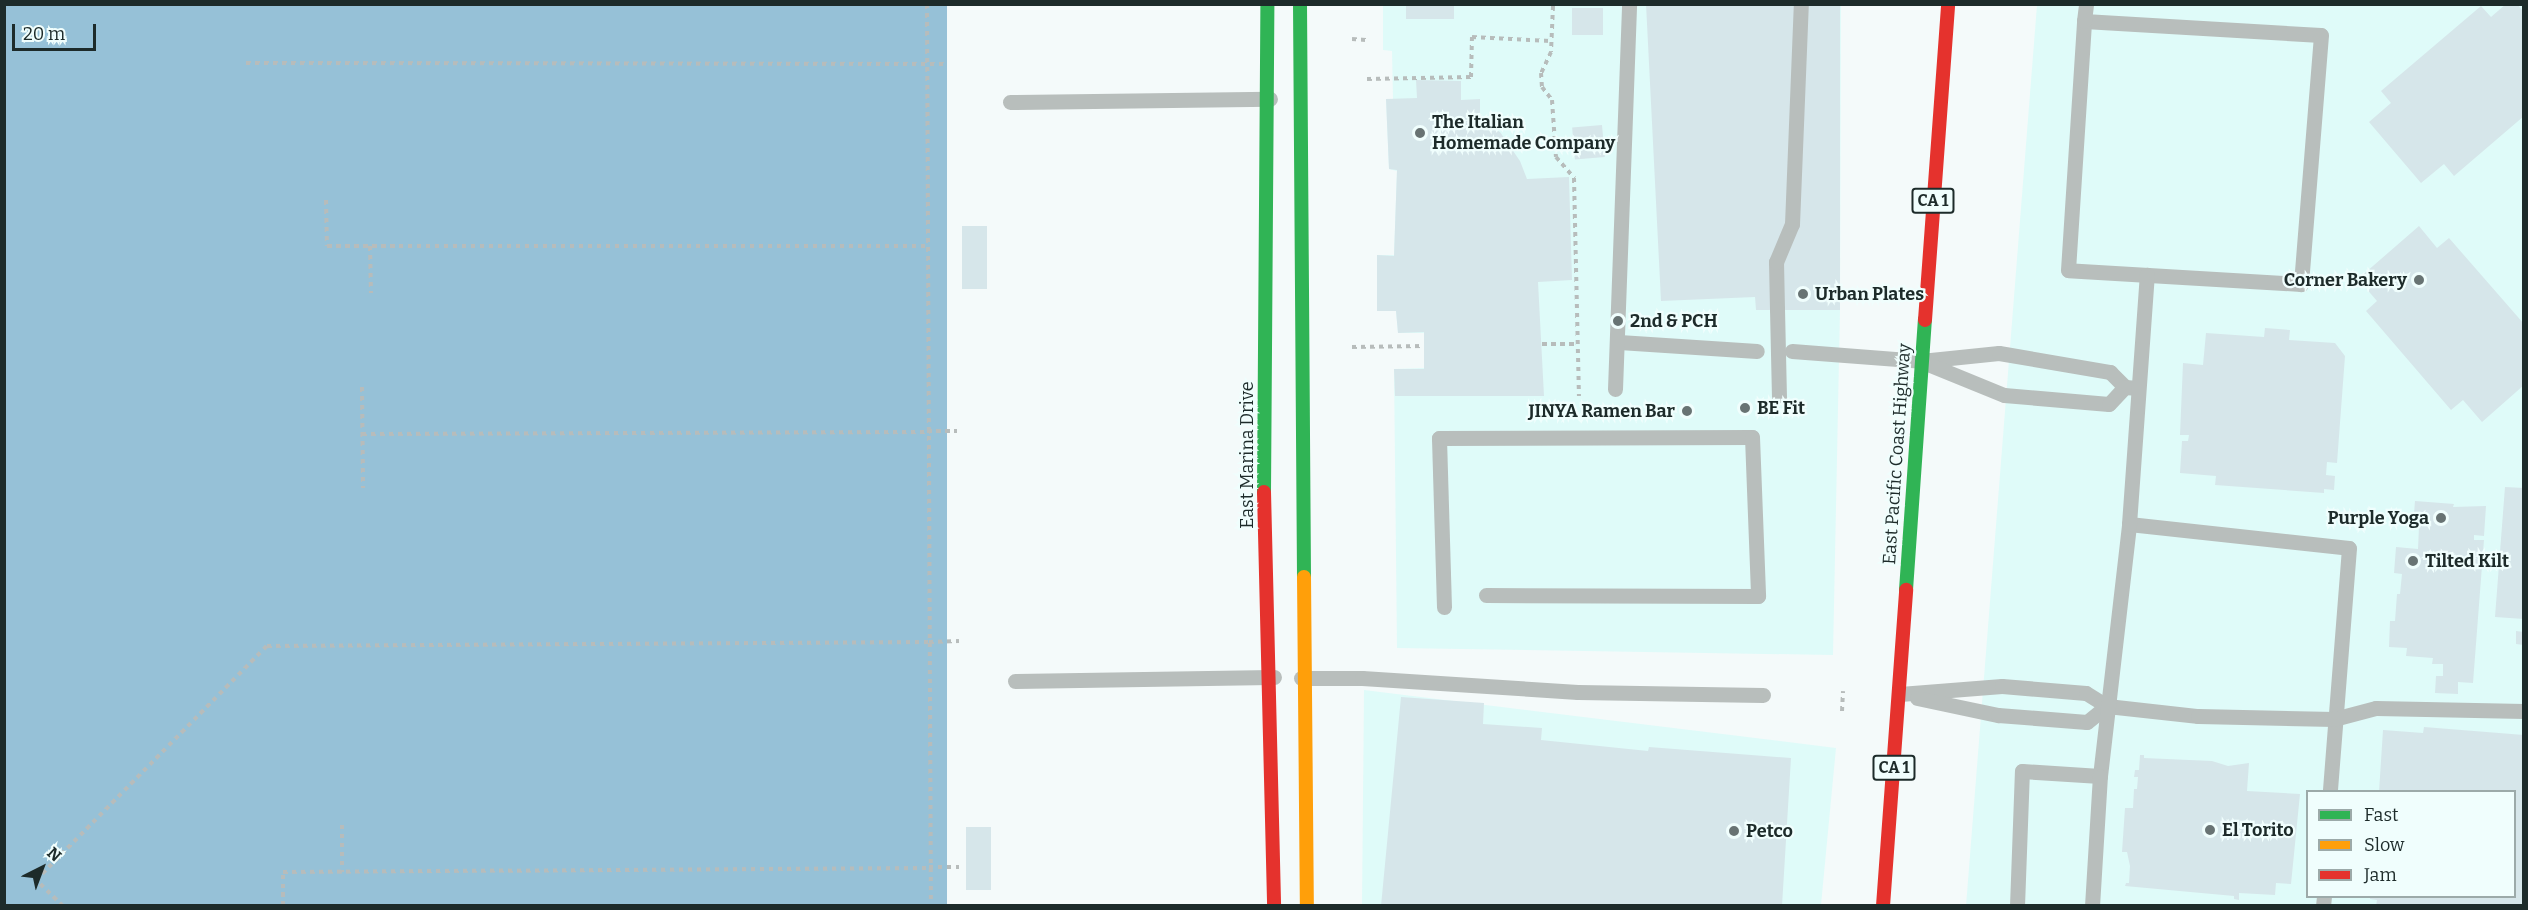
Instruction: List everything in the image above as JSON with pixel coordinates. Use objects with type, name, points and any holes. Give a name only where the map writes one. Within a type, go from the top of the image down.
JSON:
[{"type":"main road","name":"East Marina Drive","points":[[1267,4],[1264,561],[1270,677],[1274,906]]},
{"type":"main road","points":[[1300,4],[1307,906]]},
{"type":"main road","name":"East Pacific Coast Highway","points":[[1883,906],[1948,4]]},
{"type":"lane","points":[[1616,389],[1629,4]]},
{"type":"lane","points":[[1779,397],[1776,262],[1792,224],[1801,4]]},
{"type":"lane","points":[[2084,21],[2321,35],[2301,284],[2068,270],[2084,21],[2086,4]]},
{"type":"lane","points":[[1010,102],[1267,100],[1300,97]]},
{"type":"lane","points":[[2092,906],[2100,776],[2129,524],[2131,387],[2147,275]]},
{"type":"lane","points":[[1619,342],[1757,351]]},
{"type":"lane","points":[[1792,351],[1921,361],[1999,353],[2110,372],[2131,387]]},
{"type":"lane","points":[[1921,361],[2004,395],[2109,404],[2131,387]]},
{"type":"lane","points":[[1444,607],[1439,438],[1752,437],[1758,596],[1486,595]]},
{"type":"lane","points":[[2129,524],[2349,548],[2330,790]]},
{"type":"lane","points":[[1015,681],[1362,678],[1578,692],[1763,695]]},
{"type":"lane","points":[[1900,694],[2002,686],[2086,693],[2107,706],[2198,716],[2334,719],[2376,708],[2523,711]]},
{"type":"lane","points":[[1900,694],[1998,715],[2087,722],[2107,706]]},
{"type":"lane","points":[[2017,906],[2022,771],[2100,776]]},
{"type":"path","points":[[927,4],[931,906]]},
{"type":"path","points":[[1553,6],[1551,52],[1541,73],[1542,87],[1552,99],[1556,157],[1574,178],[1579,396]]},
{"type":"path","points":[[1367,79],[1471,77],[1472,37],[1551,41]]},
{"type":"path","points":[[1353,39],[1366,40]]},
{"type":"path","points":[[246,63],[947,64]]},
{"type":"path","points":[[326,200],[327,246],[929,246]]},
{"type":"path","points":[[370,246],[371,293]]},
{"type":"path","points":[[1542,344],[1577,344]]},
{"type":"path","points":[[1352,347],[1424,346]]},
{"type":"path","points":[[362,387],[363,488]]},
{"type":"path","points":[[910,432],[957,431]]},
{"type":"path","points":[[362,434],[930,432]]},
{"type":"path","points":[[905,642],[959,641]]},
{"type":"path","points":[[63,906],[36,880],[267,646],[930,642]]},
{"type":"path","points":[[1842,711],[1843,691]]},
{"type":"path","points":[[342,825],[342,872]]},
{"type":"path","points":[[910,868],[959,867]]},
{"type":"path","points":[[283,906],[283,872],[931,868]]},
{"type":"shaded area","name":"2nd & PCH","points":[[1383,5],[1841,5],[1840,310],[1833,655],[1397,648],[1394,369],[1424,368],[1424,333],[1398,333],[1396,311],[1377,311],[1377,255],[1394,255],[1397,171],[1389,169],[1386,99],[1393,99],[1392,51],[1383,50]]},
{"type":"shaded area","points":[[2037,5],[2523,5],[2523,905],[1966,906]]},
{"type":"shaded area","points":[[1364,690],[1836,748],[1821,905],[1362,906]]},
{"type":"water","points":[[5,4],[947,4],[947,905],[5,905]]},
{"type":"building","points":[[1406,4],[1454,4],[1454,19],[1406,19]]},
{"type":"building","points":[[1646,4],[1840,4],[1840,310],[1756,310],[1755,297],[1661,301]]},
{"type":"building","points":[[2506,4],[2517,4],[2524,12],[2524,116],[2454,176],[2444,164],[2421,183],[2369,122],[2391,103],[2381,91],[2481,6],[2491,17]]},
{"type":"building","points":[[1572,8],[1603,8],[1603,35],[1572,35]]},
{"type":"building","points":[[1416,80],[1461,81],[1461,100],[1480,99],[1480,121],[1500,132],[1520,161],[1527,179],[1569,177],[1572,280],[1538,282],[1544,396],[1395,396],[1394,369],[1424,369],[1424,332],[1398,333],[1396,311],[1377,311],[1377,255],[1394,256],[1397,170],[1389,169],[1386,99],[1417,98]]},
{"type":"building","points":[[1602,125],[1605,157],[1575,159],[1572,128]]},
{"type":"building","points":[[962,226],[987,226],[987,289],[962,289]]},
{"type":"building","points":[[2419,226],[2437,248],[2449,238],[2524,324],[2524,385],[2482,422],[2463,400],[2451,410],[2366,311],[2377,301],[2358,279]]},
{"type":"building","points":[[2265,328],[2290,330],[2289,340],[2335,343],[2345,356],[2337,463],[2327,462],[2326,475],[2335,476],[2334,490],[2324,489],[2324,493],[2215,485],[2216,476],[2180,473],[2182,441],[2188,441],[2189,435],[2180,435],[2183,363],[2203,365],[2206,333],[2264,337]]},
{"type":"building","points":[[2505,487],[2524,488],[2524,619],[2495,617]]},
{"type":"building","points":[[2415,501],[2454,504],[2453,507],[2486,506],[2484,536],[2474,535],[2474,540],[2484,540],[2473,683],[2458,682],[2458,694],[2435,693],[2436,676],[2443,676],[2443,664],[2432,664],[2433,658],[2406,656],[2407,648],[2389,647],[2390,621],[2395,621],[2397,594],[2400,594],[2402,574],[2394,573],[2396,547],[2418,549],[2419,527],[2413,527]]},
{"type":"building","points":[[2516,631],[2524,632],[2524,645],[2516,644]]},
{"type":"building","points":[[1401,697],[1484,703],[1483,724],[1542,728],[1541,740],[1648,751],[1649,747],[1791,758],[1782,906],[1381,906]]},
{"type":"building","points":[[2424,727],[2524,735],[2524,906],[2376,906],[2377,900],[2370,899],[2516,898],[2516,790],[2379,790],[2383,730],[2423,733]]},
{"type":"building","name":"El Torito","points":[[2140,755],[2144,755],[2144,758],[2212,761],[2228,766],[2249,763],[2247,791],[2300,794],[2291,884],[2276,883],[2275,895],[2239,893],[2239,900],[2234,899],[2234,896],[2125,886],[2129,883],[2130,866],[2127,852],[2122,852],[2125,808],[2133,808],[2134,789],[2137,789],[2138,777],[2134,777],[2135,770],[2139,770]]},
{"type":"building","points":[[966,827],[991,827],[991,890],[966,890]]},
{"type":"traffic: fast","points":[[1264,492],[1267,4]]},
{"type":"traffic: fast","points":[[1300,4],[1304,577]]},
{"type":"traffic: fast","points":[[1906,590],[1925,320]]},
{"type":"traffic: slow","points":[[1304,577],[1307,906]]},
{"type":"traffic: jam","points":[[1925,320],[1948,4]]},
{"type":"traffic: jam","points":[[1264,492],[1274,906]]},
{"type":"traffic: jam","points":[[1883,906],[1906,590]]},
{"type":"place","name":"The Italian Homemade Company","points":[[1420,133]]},
{"type":"place","name":"Corner Bakery","points":[[2419,280]]},
{"type":"place","name":"Urban Plates","points":[[1803,294]]},
{"type":"place","name":"2nd & PCH","points":[[1618,321]]},
{"type":"place","name":"BE Fit","points":[[1745,408]]},
{"type":"place","name":"JINYA Ramen Bar","points":[[1687,411]]},
{"type":"place","name":"Purple Yoga","points":[[2441,518]]},
{"type":"place","name":"Tilted Kilt","points":[[2413,561]]},
{"type":"place","name":"El Torito","points":[[2210,830]]},
{"type":"place","name":"Petco","points":[[1734,831]]}]
